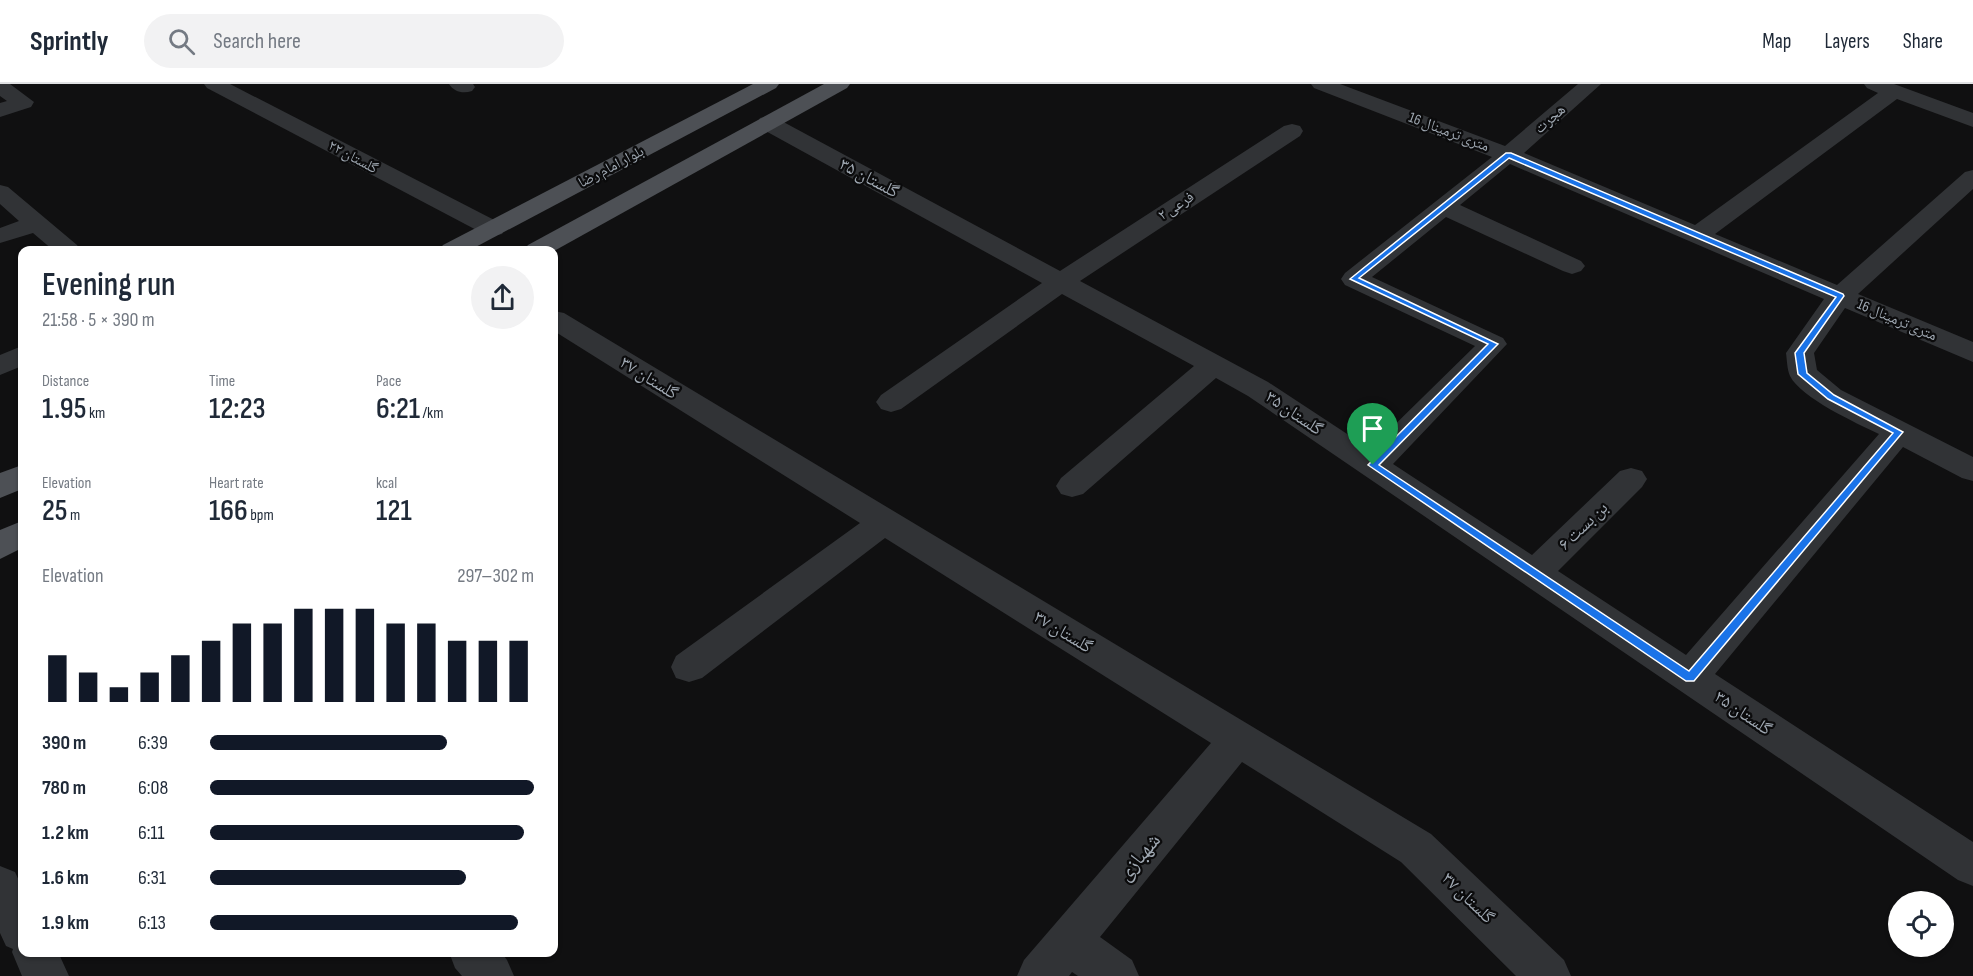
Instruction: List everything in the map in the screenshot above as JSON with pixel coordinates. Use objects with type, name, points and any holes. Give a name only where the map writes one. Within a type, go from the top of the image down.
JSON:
[{"type":"main road","name":"بلوار امام رضا","points":[[460,246],[769,84]]},
{"type":"main road","points":[[544,246],[840,84]]},
{"type":"main road","points":[[0,487],[18,478]]},
{"type":"main road","points":[[0,546],[18,535]]},
{"type":"street","name":"گلستان ۲۲","points":[[214,84],[493,229]]},
{"type":"street","name":"16 متری ترمینال","points":[[1321,84],[1508,155],[1973,353]]},
{"type":"street","name":"هجرت","points":[[1373,465],[1493,344],[1354,279],[1508,155],[1591,84]]},
{"type":"street","points":[[0,87],[23,102],[0,111]]},
{"type":"street","points":[[1698,234],[1883,88],[1973,120]]},
{"type":"street","name":"گلستان ۳۵","points":[[768,123],[1258,389],[1973,866]]},
{"type":"street","name":"فرعی ۲","points":[[891,402],[1061,282],[1292,131]]},
{"type":"street","points":[[1973,177],[1840,296],[1800,353],[1803,374],[1831,397],[1973,470]]},
{"type":"street","points":[[0,192],[63,246]]},
{"type":"street","points":[[1444,207],[1572,266]]},
{"type":"street","points":[[0,236],[36,223]]},
{"type":"street","name":"گلستان ۳۷","points":[[558,321],[1416,848],[1548,976]]},
{"type":"street","points":[[0,366],[18,357]]},
{"type":"street","points":[[1072,486],[1214,365]]},
{"type":"street","points":[[1690,677],[1898,432]]},
{"type":"street","name":"بن بست ۶","points":[[1535,573],[1631,479]]},
{"type":"street","points":[[689,667],[884,522]]},
{"type":"street","name":"شهبازی","points":[[1040,976],[1238,739]]},
{"type":"street","points":[[0,887],[18,923]]},
{"type":"street","points":[[1069,942],[1116,976]]},
{"type":"street","points":[[36,957],[46,976]]},
{"type":"street","points":[[475,957],[491,976]]},
{"type":"route","points":[[1508,155],[1840,296],[1800,353],[1803,374],[1831,397],[1898,432],[1690,677],[1373,465],[1493,344],[1354,279],[1508,155]]}]
